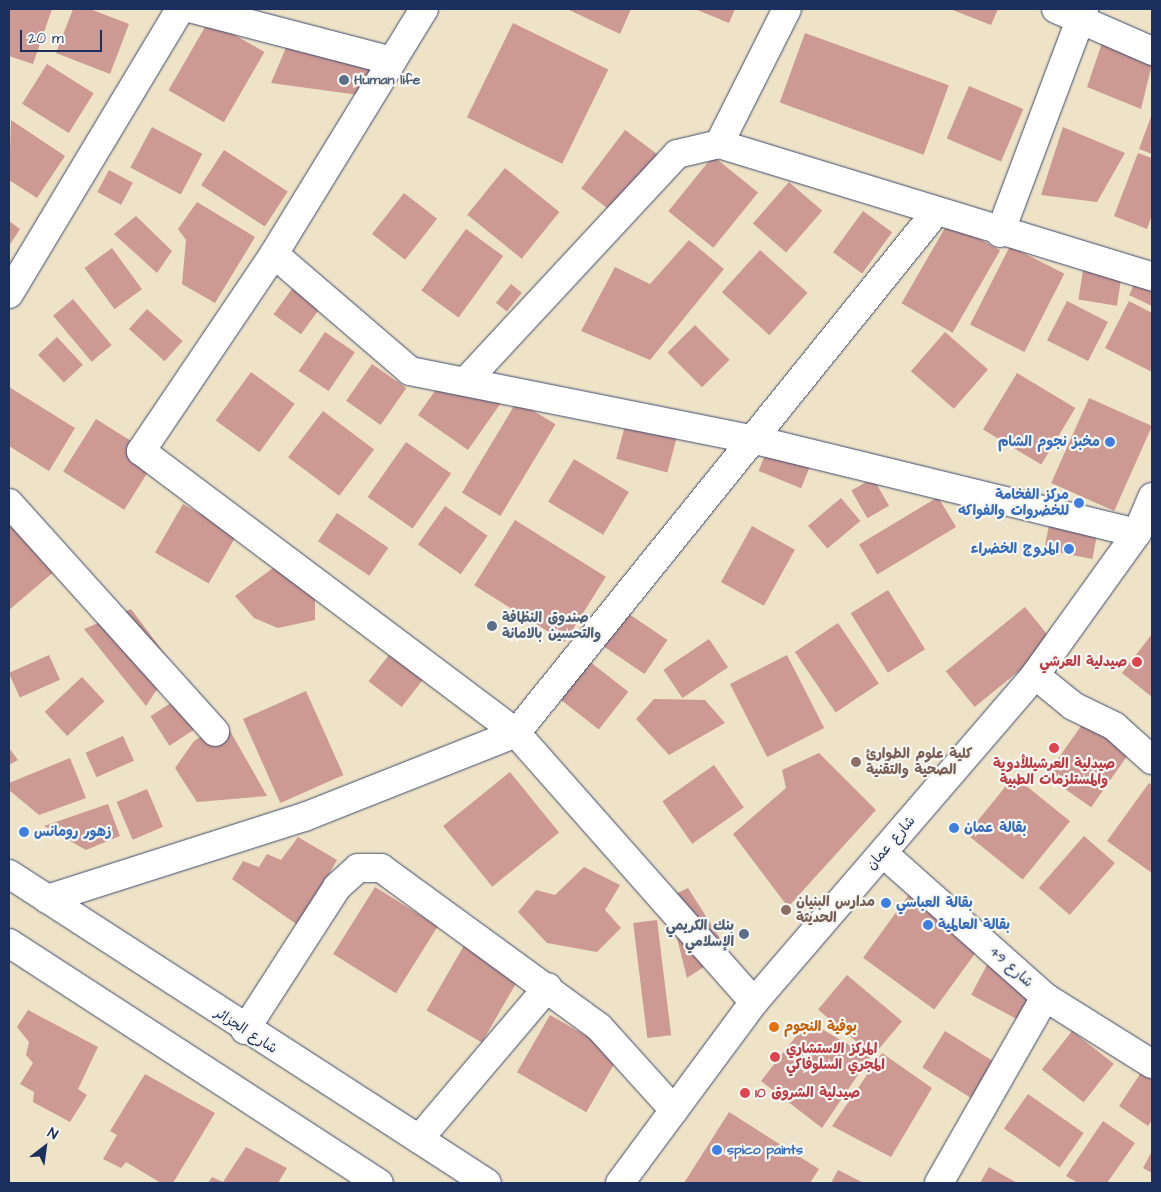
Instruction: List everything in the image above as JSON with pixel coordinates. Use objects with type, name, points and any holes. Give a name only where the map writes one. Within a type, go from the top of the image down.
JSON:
[{"type":"street","points":[[9,294],[180,9]]},
{"type":"street","points":[[193,9],[392,61]]},
{"type":"street","points":[[424,9],[274,254],[141,451],[516,733],[754,1002]]},
{"type":"street","points":[[719,144],[787,9]]},
{"type":"street","points":[[1056,9],[1082,14],[1152,51]]},
{"type":"street","points":[[1000,233],[1082,14]]},
{"type":"street","points":[[466,381],[678,154],[719,144],[1000,233],[1152,276]]},
{"type":"street","points":[[47,899],[304,817],[516,733],[935,212]]},
{"type":"street","points":[[274,254],[410,371],[751,439],[1137,533]]},
{"type":"street","name":"شارع عمان","points":[[620,1183],[754,1002],[1034,675],[1137,533],[1152,497]]},
{"type":"street","points":[[9,503],[215,732]]},
{"type":"street","points":[[1034,675],[1073,706],[1114,726],[1152,760]]},
{"type":"street","name":"شارع 49","points":[[883,853],[1045,997],[1152,1064]]},
{"type":"street","points":[[244,1030],[338,887],[358,868],[380,868],[548,987],[599,1027],[674,1110]]},
{"type":"street","name":"شارع الجزائر","points":[[9,874],[244,1030],[487,1183]]},
{"type":"street","points":[[9,943],[379,1183]]},
{"type":"street","points":[[419,1139],[548,987]]},
{"type":"street","points":[[939,1183],[1045,997]]},
{"type":"building","points":[[9,9],[52,9],[33,64],[9,56]]},
{"type":"building","points":[[73,9],[90,9],[129,24],[110,74],[56,53]]},
{"type":"building","points":[[567,9],[631,9],[620,34]]},
{"type":"building","points":[[695,9],[735,9],[729,23]]},
{"type":"building","points":[[950,9],[998,9],[991,25]]},
{"type":"building","points":[[209,20],[264,52],[224,122],[168,90]]},
{"type":"building","points":[[513,23],[608,69],[562,164],[467,117]]},
{"type":"building","points":[[805,33],[949,85],[923,155],[780,103]]},
{"type":"building","points":[[288,43],[377,44],[366,96],[271,83]]},
{"type":"building","points":[[1102,43],[1152,64],[1141,109],[1087,87]]},
{"type":"building","points":[[47,64],[94,93],[69,133],[22,104]]},
{"type":"building","points":[[969,86],[1023,109],[1001,162],[947,138]]},
{"type":"building","points":[[1152,114],[1152,154],[1139,149]]},
{"type":"building","points":[[11,120],[65,156],[37,198],[9,180]]},
{"type":"building","points":[[152,127],[202,154],[181,194],[130,168]]},
{"type":"building","points":[[1063,127],[1125,153],[1097,202],[1041,195]]},
{"type":"building","points":[[625,130],[661,157],[617,215],[581,188]]},
{"type":"building","points":[[224,150],[288,191],[265,227],[201,185]]},
{"type":"building","points":[[1138,153],[1152,158],[1152,215],[1147,229],[1114,216]]},
{"type":"building","points":[[713,156],[758,193],[713,248],[668,211]]},
{"type":"building","points":[[505,168],[559,212],[522,259],[467,215]]},
{"type":"building","points":[[109,170],[133,183],[121,205],[97,192]]},
{"type":"building","points":[[789,182],[822,211],[786,252],[753,224]]},
{"type":"building","points":[[404,193],[437,219],[405,260],[372,234]]},
{"type":"building","points":[[197,202],[255,237],[215,303],[182,284],[186,240],[178,229]]},
{"type":"building","points":[[863,211],[892,232],[862,273],[833,252]]},
{"type":"building","points":[[136,216],[172,251],[157,273],[114,234]]},
{"type":"building","points":[[9,221],[20,229],[9,246]]},
{"type":"building","points":[[949,221],[1000,251],[953,333],[902,303]]},
{"type":"building","points":[[466,229],[503,256],[459,318],[421,290]]},
{"type":"building","points":[[689,240],[724,269],[650,360],[581,331],[615,267],[650,284]]},
{"type":"building","points":[[1010,246],[1064,274],[1024,352],[970,324]]},
{"type":"building","points":[[112,248],[142,289],[114,309],[84,268]]},
{"type":"building","points":[[760,250],[808,293],[769,335],[722,292]]},
{"type":"building","points":[[1084,264],[1123,270],[1117,306],[1078,300]]},
{"type":"building","points":[[1139,274],[1152,280],[1152,306],[1129,295]]},
{"type":"building","points":[[297,282],[325,302],[301,334],[273,314]]},
{"type":"building","points":[[511,284],[522,293],[507,311],[496,303]]},
{"type":"building","points":[[73,299],[112,345],[92,362],[53,316]]},
{"type":"building","points":[[1067,301],[1108,322],[1088,361],[1047,340]]},
{"type":"building","points":[[1129,301],[1152,313],[1152,372],[1105,348]]},
{"type":"building","points":[[147,309],[183,341],[165,361],[129,329]]},
{"type":"building","points":[[695,325],[730,360],[702,387],[667,353]]},
{"type":"building","points":[[325,332],[355,352],[329,391],[299,371]]},
{"type":"building","points":[[945,332],[988,369],[954,409],[911,371]]},
{"type":"building","points":[[57,337],[83,365],[64,383],[38,355]]},
{"type":"building","points":[[372,364],[406,388],[381,425],[346,401]]},
{"type":"building","points":[[453,365],[503,400],[468,450],[418,415]]},
{"type":"building","points":[[251,372],[295,404],[259,452],[216,421]]},
{"type":"building","points":[[1017,373],[1075,408],[1041,465],[983,430]]},
{"type":"building","points":[[9,387],[75,428],[49,471],[9,446]]},
{"type":"building","points":[[1089,398],[1152,426],[1114,511],[1051,483]]},
{"type":"building","points":[[517,401],[556,424],[500,516],[462,493]]},
{"type":"building","points":[[323,411],[374,450],[339,496],[288,457]]},
{"type":"building","points":[[96,419],[157,457],[124,510],[63,472]]},
{"type":"building","points":[[626,422],[677,436],[667,472],[616,459]]},
{"type":"building","points":[[406,442],[451,474],[413,528],[368,497]]},
{"type":"building","points":[[769,445],[812,462],[801,488],[759,471]]},
{"type":"building","points":[[574,459],[629,492],[603,535],[548,502]]},
{"type":"building","points":[[873,478],[889,506],[867,518],[851,490]]},
{"type":"building","points":[[938,497],[956,527],[877,574],[859,544]]},
{"type":"building","points":[[841,498],[860,521],[827,549],[808,526]]},
{"type":"building","points":[[183,504],[237,535],[209,583],[155,552]]},
{"type":"building","points":[[445,506],[488,536],[461,574],[418,545]]},
{"type":"building","points":[[337,513],[388,548],[369,576],[318,541]]},
{"type":"building","points":[[9,514],[56,570],[9,610]]},
{"type":"building","points":[[515,520],[606,577],[565,642],[474,585]]},
{"type":"building","points":[[1049,525],[1097,534],[1092,559],[1044,550]]},
{"type":"building","points":[[752,526],[795,550],[764,606],[721,582]]},
{"type":"building","points":[[288,557],[315,591],[315,620],[278,628],[254,618],[235,596]]},
{"type":"building","points":[[888,590],[925,649],[888,673],[851,613]]},
{"type":"building","points":[[1025,607],[1054,643],[975,707],[946,671]]},
{"type":"building","points":[[131,609],[173,665],[146,706],[84,629]]},
{"type":"building","points":[[626,612],[667,640],[645,674],[603,646]]},
{"type":"building","points":[[838,623],[879,684],[836,713],[795,652]]},
{"type":"building","points":[[1152,634],[1152,697],[1122,673]]},
{"type":"building","points":[[403,637],[436,663],[402,707],[369,681]]},
{"type":"building","points":[[709,639],[728,667],[682,698],[663,670]]},
{"type":"building","points":[[49,655],[60,680],[20,698],[9,673]]},
{"type":"building","points":[[787,655],[824,728],[767,757],[730,684]]},
{"type":"building","points":[[589,661],[628,692],[599,730],[559,699]]},
{"type":"building","points":[[82,677],[105,701],[67,736],[45,712]]},
{"type":"building","points":[[194,688],[213,717],[169,746],[150,716]]},
{"type":"building","points":[[306,691],[343,775],[280,803],[243,719]]},
{"type":"building","points":[[654,699],[705,700],[725,723],[669,755],[636,719]]},
{"type":"building","points":[[1088,716],[1133,748],[1091,807],[1046,776]]},
{"type":"building","points":[[225,722],[267,796],[197,802],[175,768],[194,741]]},
{"type":"building","points":[[123,736],[134,761],[97,777],[86,753]]},
{"type":"building","points":[[9,748],[18,760],[9,765]]},
{"type":"building","points":[[819,753],[876,810],[788,907],[733,834],[786,788],[782,770]]},
{"type":"building","points":[[70,758],[86,798],[39,815],[9,790],[9,783]]},
{"type":"building","points":[[714,765],[744,808],[692,844],[662,801]]},
{"type":"building","points":[[510,772],[559,833],[492,887],[443,826]]},
{"type":"building","points":[[1014,776],[1070,821],[1023,880],[967,834]]},
{"type":"building","points":[[1149,783],[1152,785],[1152,873],[1107,841]]},
{"type":"building","points":[[147,789],[163,827],[133,840],[117,802]]},
{"type":"building","points":[[108,804],[120,836],[86,850],[44,826]]},
{"type":"building","points":[[1084,836],[1115,863],[1070,915],[1039,888]]},
{"type":"building","points":[[298,837],[337,860],[299,926],[232,879],[243,861],[259,867],[267,854],[281,860]]},
{"type":"building","points":[[584,867],[620,885],[605,910],[621,928],[597,952],[547,943],[518,912],[536,890],[555,895]]},
{"type":"building","points":[[916,885],[987,937],[934,1010],[863,958]]},
{"type":"building","points":[[375,887],[438,926],[396,993],[333,954]]},
{"type":"building","points":[[688,888],[728,951],[687,978],[667,898]]},
{"type":"building","points":[[657,920],[671,1035],[647,1038],[633,923]]},
{"type":"building","points":[[466,942],[521,974],[482,1042],[427,1010]]},
{"type":"building","points":[[988,963],[1039,990],[1022,1022],[971,995]]},
{"type":"building","points":[[847,975],[902,1021],[873,1056],[818,1009]]},
{"type":"building","points":[[28,1010],[98,1047],[78,1089],[87,1095],[70,1122],[33,1102],[34,1092],[20,1084],[33,1063],[26,1055],[29,1042],[17,1027]]},
{"type":"building","points":[[550,1015],[619,1055],[586,1112],[517,1072]]},
{"type":"building","points":[[808,1021],[870,1057],[822,1128],[761,1081]]},
{"type":"building","points":[[945,1031],[995,1062],[972,1099],[922,1067]]},
{"type":"building","points":[[1072,1031],[1114,1064],[1084,1102],[1042,1070]]},
{"type":"building","points":[[882,1053],[932,1088],[891,1157],[832,1126]]},
{"type":"building","points":[[1144,1068],[1152,1074],[1152,1120],[1148,1126],[1119,1106]]},
{"type":"building","points":[[145,1074],[215,1113],[173,1183],[161,1183],[126,1162],[121,1168],[103,1159],[117,1135],[110,1131]]},
{"type":"building","points":[[1028,1094],[1084,1133],[1060,1167],[1004,1128]]},
{"type":"building","points":[[729,1112],[819,1169],[810,1183],[684,1183]]},
{"type":"building","points":[[1103,1121],[1135,1143],[1107,1183],[1078,1183],[1066,1176]]},
{"type":"building","points":[[246,1147],[287,1168],[278,1183],[208,1183],[212,1177],[223,1182]]},
{"type":"building","points":[[1152,1151],[1152,1173],[1143,1168]]},
{"type":"building","points":[[989,1167],[1017,1183],[980,1183]]},
{"type":"building","points":[[838,1170],[864,1183],[831,1183]]},
{"type":"place","name":"Human life","points":[[344,80]]},
{"type":"place","name":"مخبز نجوم الشام","points":[[1110,442]]},
{"type":"place","name":"مركز الفخامة للخضروات والفواكه","points":[[1079,503]]},
{"type":"place","name":"المروج الخضراء","points":[[1069,549]]},
{"type":"place","name":"صندوق النظافة والتحسين بالامانة","points":[[492,626]]},
{"type":"place","name":"صيدلية العرشي","points":[[1137,662]]},
{"type":"place","name":"صيدلية العرشيللأدوية والمستلزمات الطبية","points":[[1054,748]]},
{"type":"place","name":"كلية علوم الطوارئ الصحية والتقنية","points":[[856,762]]},
{"type":"place","name":"بقالة عمان","points":[[954,828]]},
{"type":"place","name":"زهور رومانس","points":[[24,832]]},
{"type":"place","name":"بقالة العباسي","points":[[886,903]]},
{"type":"place","name":"مدارس البنيان الحديثة","points":[[786,910]]},
{"type":"place","name":"بقالة العالمية","points":[[928,925]]},
{"type":"place","name":"بنك الكريمي الإسلامي","points":[[744,934]]},
{"type":"place","name":"بوفية النجوم","points":[[774,1027]]},
{"type":"place","name":"المركز الاستشاري المجري السلوفاكي","points":[[775,1057]]},
{"type":"place","name":"صيدلية الشروق 10","points":[[745,1093]]},
{"type":"place","name":"spico paints","points":[[717,1150]]}]
